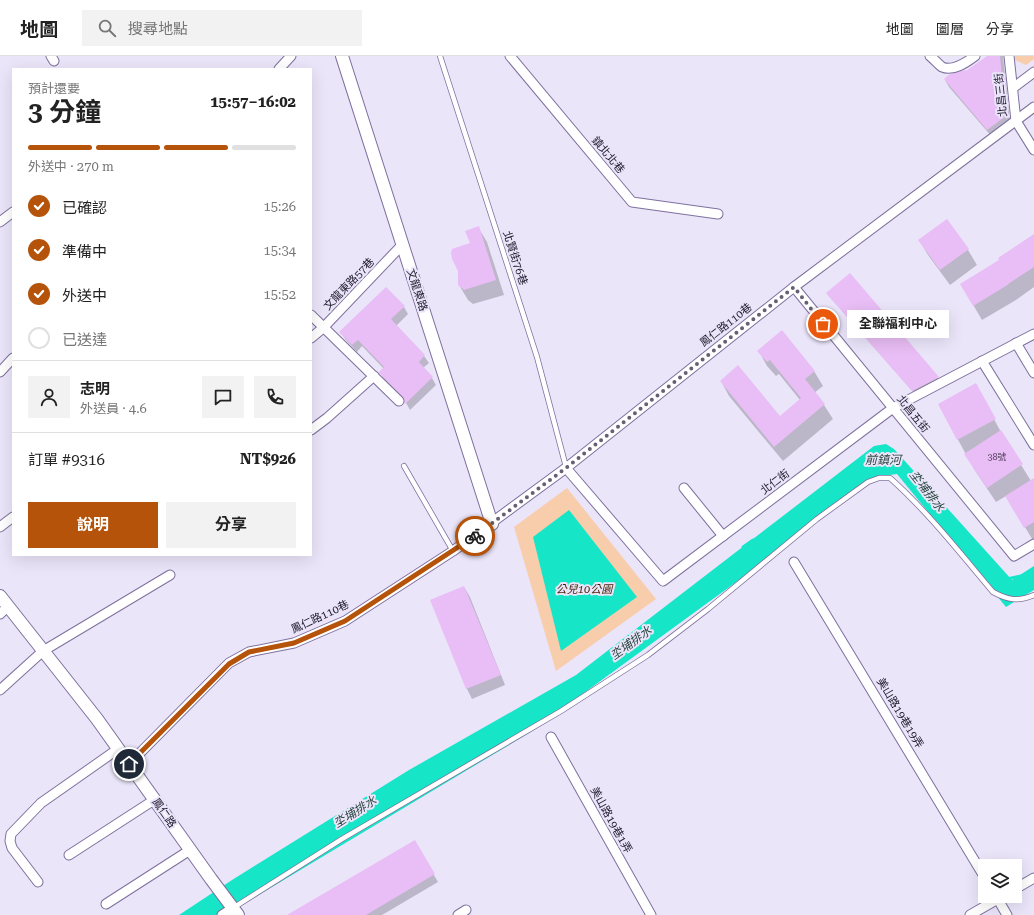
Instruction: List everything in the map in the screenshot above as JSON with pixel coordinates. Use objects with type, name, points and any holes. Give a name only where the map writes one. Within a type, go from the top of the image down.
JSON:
[{"type":"street","points":[[280,68],[291,56]]},
{"type":"street","name":"文龍東路","points":[[342,56],[492,524]]},
{"type":"street","name":"鎮北北巷","points":[[510,56],[632,202],[718,214]]},
{"type":"street","points":[[930,56],[943,67],[948,68],[956,67],[975,56]]},
{"type":"street","name":"北昌三街","points":[[1009,56],[1016,121],[1034,150]]},
{"type":"street","points":[[1013,88],[1034,72]]},
{"type":"street","name":"鳳仁路110巷","points":[[129,764],[229,664],[249,652],[294,643],[345,621],[453,551],[492,524],[566,468],[794,287],[1034,107]]},
{"type":"street","points":[[0,222],[12,213]]},
{"type":"street","name":"文龍東路57巷","points":[[312,337],[323,328],[402,245]]},
{"type":"street","name":"北昌五街","points":[[794,287],[1014,556],[1034,544]]},
{"type":"street","points":[[312,316],[399,401]]},
{"type":"street","name":"北仁街","points":[[566,468],[663,581],[893,408],[1034,334]]},
{"type":"street","points":[[1016,343],[1034,373]]},
{"type":"street","points":[[0,372],[12,359]]},
{"type":"street","points":[[982,361],[1034,444]]},
{"type":"street","points":[[312,429],[327,418],[374,376]]},
{"type":"street","points":[[684,488],[723,536]]},
{"type":"street","points":[[0,527],[12,518]]},
{"type":"street","name":"美山路19巷19弄","points":[[794,562],[978,866]]},
{"type":"street","points":[[0,690],[44,651],[170,575]]},
{"type":"street","name":"鳳仁路","points":[[3,605],[44,651],[97,719],[233,909]]},
{"type":"street","name":"美山路19巷1弄","points":[[551,736],[651,915]]},
{"type":"street","points":[[38,882],[12,848],[10,841],[11,834],[41,803],[118,749]]},
{"type":"street","points":[[68,855],[154,800]]},
{"type":"street","points":[[106,904],[190,850]]},
{"type":"street","points":[[1022,885],[1034,878]]},
{"type":"street","points":[[970,915],[989,903]]},
{"type":"street","points":[[1002,903],[1007,915]]},
{"type":"street","points":[[222,915],[233,909]]},
{"type":"street","points":[[458,915],[466,910]]},
{"type":"lane","name":"北賢街76巷","points":[[440,56],[537,357],[566,468]]},
{"type":"lane","points":[[404,466],[453,551]]},
{"type":"lane","points":[[233,909],[342,839],[561,711],[648,655],[708,609],[817,519],[868,482],[879,478],[890,478],[926,514],[993,592],[1005,599],[1024,599],[1034,595]]},
{"type":"green space","points":[[1015,56],[1034,56],[1034,59],[1026,65],[1015,60]]},
{"type":"green space","name":"公兒10公園","points":[[567,488],[656,599],[556,671],[514,527]]},
{"type":"water","name":"前鎮河","points":[[886,444],[894,449],[1012,580],[1034,566],[1034,590],[1006,607],[897,474],[874,477],[780,550],[529,733],[225,915],[179,915],[232,880],[409,770],[576,675],[874,446]]},
{"type":"water","points":[[569,510],[637,597],[561,651],[533,537]]},
{"type":"building","points":[[987,56],[1000,56],[1006,116],[987,130],[944,79],[950,74],[966,71]]},
{"type":"building","points":[[947,219],[969,249],[940,270],[918,240]]},
{"type":"building","points":[[479,226],[496,280],[464,290],[458,285],[458,271],[452,259],[451,253],[452,249],[470,243],[465,231]]},
{"type":"building","points":[[1034,234],[1034,267],[973,306],[960,284],[999,260],[998,258]]},
{"type":"building","points":[[850,273],[939,377],[912,391],[826,293]]},
{"type":"building","points":[[386,287],[405,306],[391,319],[425,355],[419,362],[433,377],[405,404],[403,397],[379,373],[384,367],[358,340],[352,345],[339,332]]},
{"type":"building","points":[[782,330],[815,371],[805,379],[825,404],[774,447],[720,381],[738,365],[780,416],[801,398],[770,360],[767,362],[757,351]]},
{"type":"building","points":[[976,383],[996,419],[957,440],[938,404]]},
{"type":"building","points":[[1001,430],[1023,464],[987,488],[964,454]]},
{"type":"building","points":[[1034,478],[1034,522],[1024,528],[1005,496]]},
{"type":"building","points":[[464,586],[501,675],[466,689],[430,600]]},
{"type":"building","points":[[415,840],[435,874],[366,915],[287,915]]},
{"type":"waterway","name":"坔埔排水","points":[[743,547],[753,540]]},
{"type":"waterway","name":"坔埔排水","points":[[1007,579],[1021,576]]},
{"type":"way so far","points":[[475,536],[566,468],[794,287],[823,324]]},
{"type":"place","name":"全聯福利中心","points":[[823,324]]},
{"type":"route","points":[[129,764],[229,664],[249,652],[294,643],[345,621],[475,536]]}]
